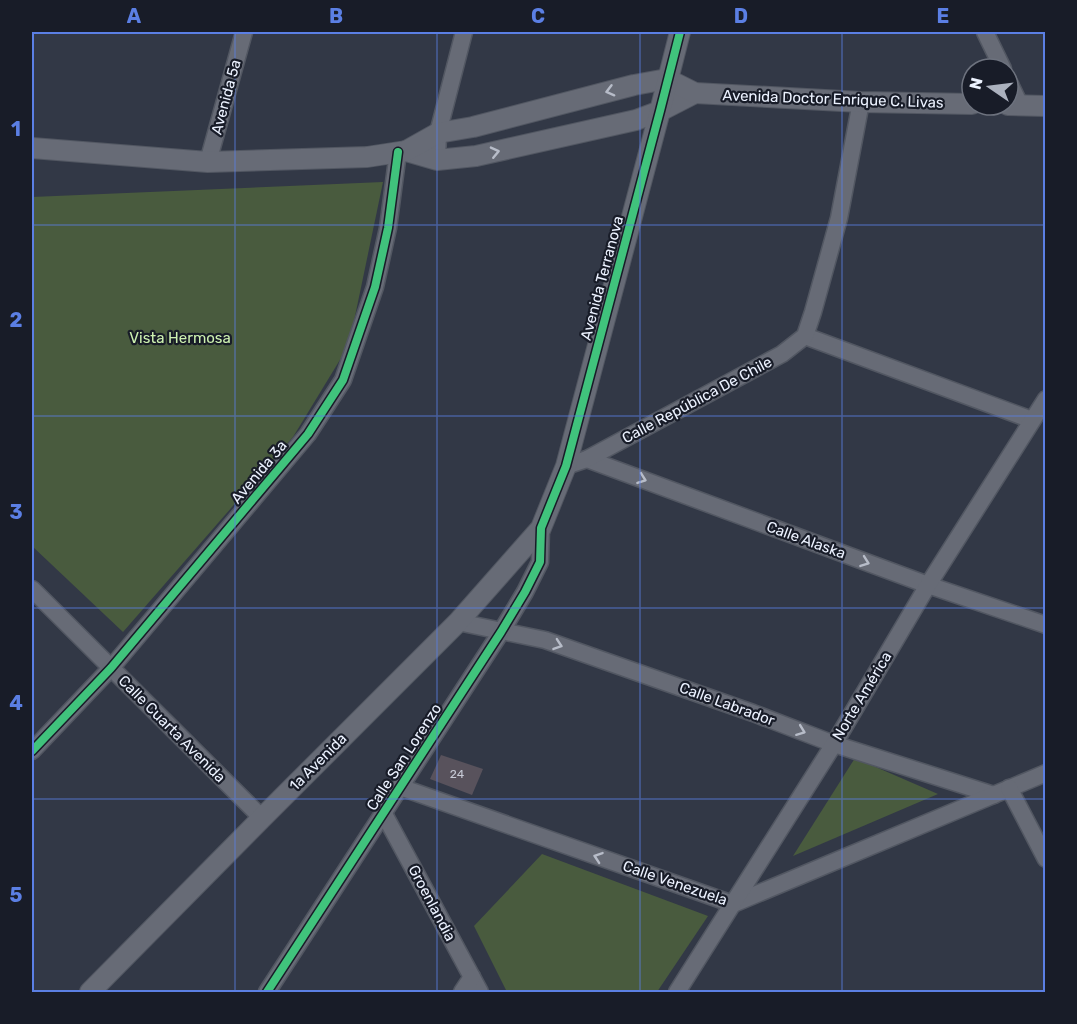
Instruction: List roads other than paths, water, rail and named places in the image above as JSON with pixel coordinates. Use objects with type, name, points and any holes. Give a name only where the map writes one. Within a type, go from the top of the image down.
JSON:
[{"type":"street","name":"Avenida 5a","points":[[208,162],[244,32]]},
{"type":"street","points":[[437,160],[438,133],[464,32]]},
{"type":"street","name":"Avenida Terranova","points":[[541,528],[566,466],[680,32]]},
{"type":"street","points":[[984,32],[997,57]]},
{"type":"street","points":[[32,148],[208,162],[367,156],[402,151],[438,133],[473,127],[634,85],[667,79]]},
{"type":"street","name":"Avenida Doctor Enrique C. Livas","points":[[667,79],[695,93],[861,102],[960,104]]},
{"type":"street","points":[[402,151],[437,160],[476,156],[636,120],[660,111],[695,93]]},
{"type":"street","points":[[861,102],[839,218],[805,336],[1032,420]]},
{"type":"street","points":[[1020,105],[1046,106]]},
{"type":"street","name":"Avenida 3a","points":[[32,751],[111,668],[308,434],[343,380],[375,287],[402,151]]},
{"type":"street","name":"Calle República De Chile","points":[[588,459],[782,354],[805,336]]},
{"type":"street","name":"Norte América","points":[[677,993],[834,744],[928,585],[1046,399]]},
{"type":"street","points":[[566,466],[588,459]]},
{"type":"street","name":"Calle Alaska","points":[[588,459],[928,585],[1046,625]]},
{"type":"street","name":"1a Avenida","points":[[90,993],[458,622],[541,528]]},
{"type":"street","name":"Calle San Lorenzo","points":[[267,993],[525,592],[540,562],[541,528]]},
{"type":"street","name":"Calle Cuarta Avenida","points":[[32,589],[262,818]]},
{"type":"street","name":"Calle Labrador","points":[[458,622],[545,640],[834,744],[1001,791]]},
{"type":"street","name":"Calle Venezuela","points":[[400,787],[733,904],[1046,773]]},
{"type":"street","points":[[1001,791],[1046,859]]},
{"type":"street","name":"Groenlandia","points":[[384,814],[480,993]]},
{"type":"street","points":[[462,993],[472,976]]},
{"type":"park label","name":"Vista Hermosa","points":[[180,338]]}]
